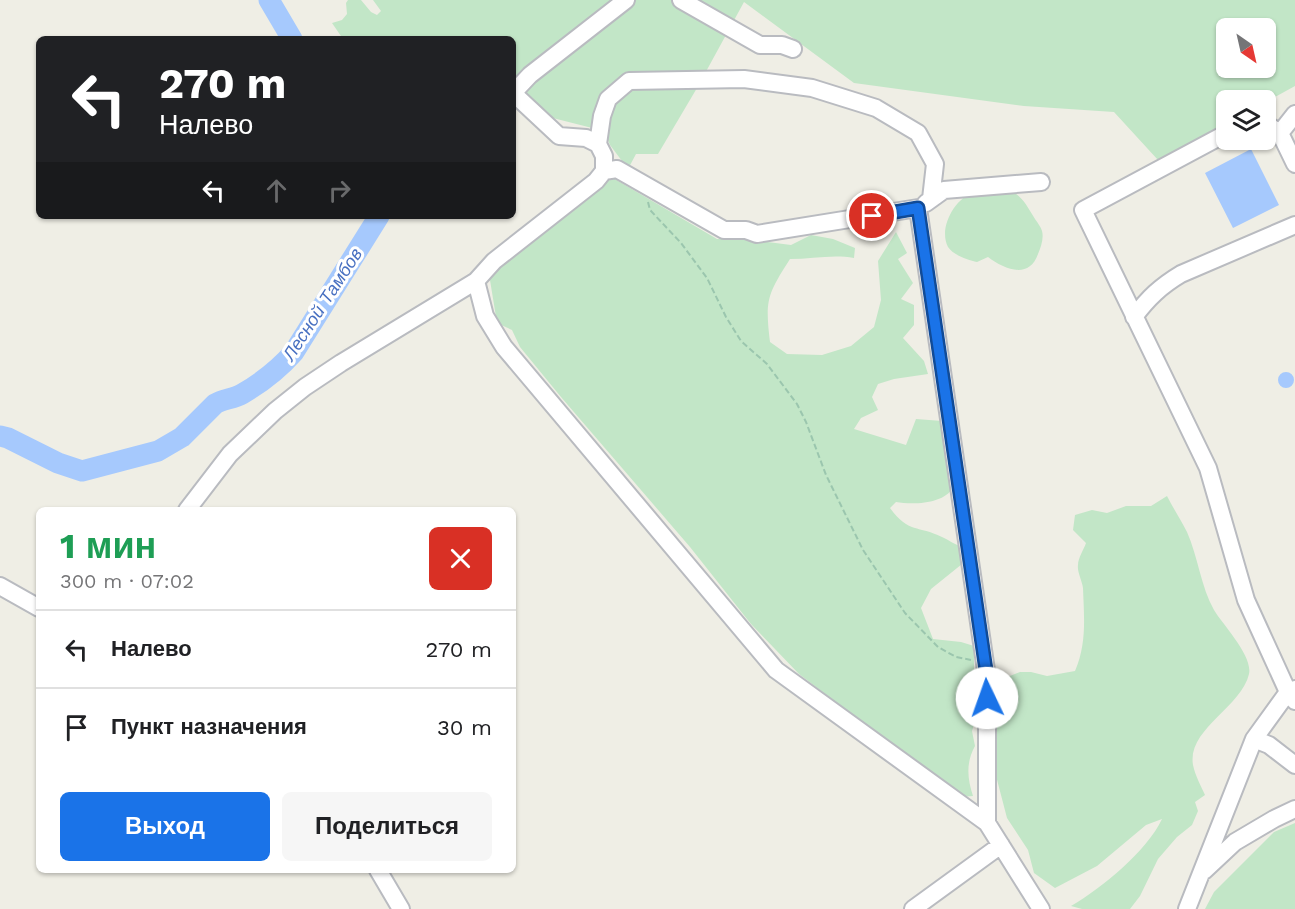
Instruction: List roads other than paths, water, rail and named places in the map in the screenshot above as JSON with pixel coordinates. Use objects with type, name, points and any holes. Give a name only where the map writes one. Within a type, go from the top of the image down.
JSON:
[{"type":"street","points":[[516,90],[530,75],[626,0]]},
{"type":"street","points":[[681,0],[760,45],[783,45],[793,49]]},
{"type":"street","points":[[189,507],[230,454],[275,411],[341,363],[476,281],[494,261],[596,181],[604,171],[604,156],[598,144],[602,116],[608,99],[629,81],[744,79],[812,88],[876,108],[918,133],[935,164],[925,203],[986,670],[987,823]]},
{"type":"street","points":[[516,96],[559,136],[586,138],[598,144]]},
{"type":"street","points":[[1276,126],[1295,114]]},
{"type":"street","points":[[1276,133],[1295,164]]},
{"type":"street","points":[[1187,909],[1254,739],[1293,694],[1246,600],[1208,468],[1083,210],[1216,139]]},
{"type":"street","points":[[604,171],[617,169],[724,230],[746,230],[757,234],[925,203],[944,190],[1041,182]]},
{"type":"street","points":[[1134,316],[1148,297],[1181,274],[1197,265],[1295,225]]},
{"type":"street","points":[[476,281],[485,316],[504,347],[776,670],[987,823],[1041,909]]},
{"type":"street","points":[[0,586],[36,606]]},
{"type":"street","points":[[1254,739],[1269,745],[1295,765]]},
{"type":"street","points":[[1201,874],[1235,842],[1295,809]]},
{"type":"street","points":[[914,909],[1001,845]]},
{"type":"street","points":[[380,873],[400,909]]},
{"type":"water","points":[[1252,150],[1279,205],[1233,228],[1205,173]]},
{"type":"water","points":[[1286,372],[1294,380],[1286,388],[1278,380]]},
{"type":"waterway","name":"Лесной Тамбов","points":[[269,0],[290,36]]},
{"type":"waterway","name":"Лесной Тамбов","points":[[0,436],[58,463],[82,471],[158,451],[182,437],[215,404],[239,396],[270,375],[294,352],[377,219]]}]
